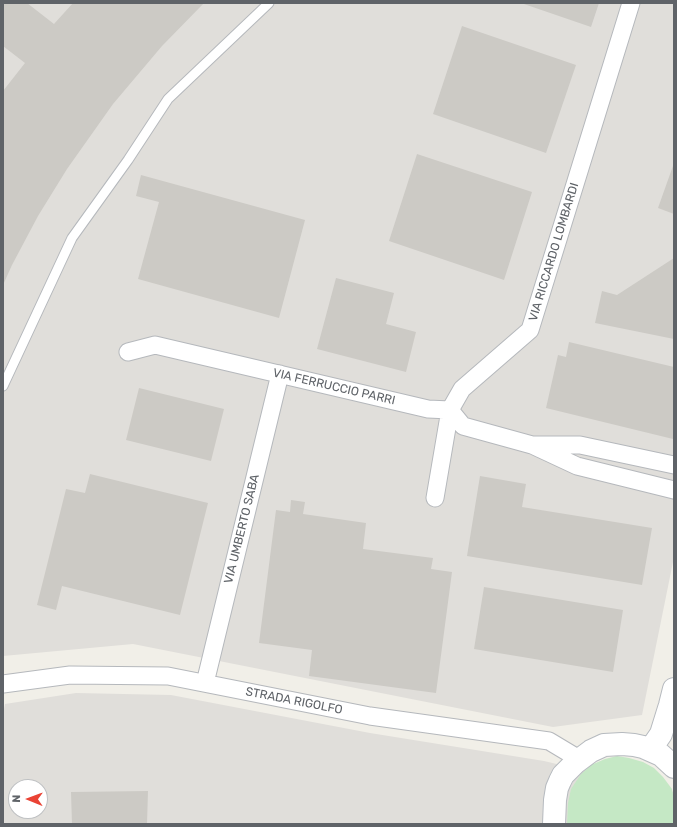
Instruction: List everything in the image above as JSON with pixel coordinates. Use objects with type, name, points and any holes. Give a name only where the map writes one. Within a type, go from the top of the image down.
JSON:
[{"type":"street","name":"VIA RICCARDO LOMBARDI","points":[[435,498],[450,410],[462,389],[530,330],[631,3]]},
{"type":"street","name":"VIA FERRUCCIO PARRI","points":[[128,352],[155,345],[428,409],[450,410]]},
{"type":"street","name":"VIA UMBERTO SABA","points":[[205,683],[280,374]]},
{"type":"street","points":[[450,410],[463,426],[532,445],[577,466],[674,490]]},
{"type":"street","points":[[532,445],[580,445],[674,465]]},
{"type":"street","points":[[626,478],[630,456]]},
{"type":"street","name":"STRADA RIGOLFO","points":[[3,684],[70,675],[168,676],[370,716],[549,741],[579,759]]},
{"type":"street","points":[[650,750],[661,734],[674,689]]},
{"type":"street","points":[[554,824],[557,788],[563,775],[579,759],[591,751],[604,745],[634,745],[661,755],[674,767]]},
{"type":"lane","points":[[3,386],[72,238],[128,160],[168,99],[269,3]]},
{"type":"shaded area","points":[[3,3],[674,3],[674,557],[642,715],[553,727],[133,644],[3,656]]},
{"type":"shaded area","points":[[76,693],[171,695],[370,733],[544,761],[674,792],[674,824],[3,824],[3,714],[5,704]]},
{"type":"green space","points":[[617,756],[643,762],[654,768],[663,777],[672,789],[674,799],[674,824],[567,824],[568,803],[571,789],[581,774],[591,765]]},
{"type":"building","points":[[3,3],[27,3],[54,24],[73,3],[204,3],[162,46],[113,104],[67,169],[38,216],[3,285],[3,91],[25,63],[3,46]]},
{"type":"building","points":[[521,3],[599,3],[591,27]]},
{"type":"building","points":[[462,26],[576,65],[546,153],[433,114]]},
{"type":"building","points":[[417,154],[532,192],[504,280],[389,241]]},
{"type":"building","points":[[674,163],[674,214],[658,208]]},
{"type":"building","points":[[141,175],[305,220],[279,318],[138,279],[159,202],[136,196]]},
{"type":"building","points":[[674,258],[674,339],[595,323],[602,291],[617,295]]},
{"type":"building","points":[[336,278],[394,293],[386,324],[416,332],[406,372],[317,349]]},
{"type":"building","points":[[569,342],[674,367],[673,439],[546,408],[558,355],[566,357]]},
{"type":"building","points":[[139,388],[224,409],[211,461],[126,440]]},
{"type":"building","points":[[90,474],[208,503],[180,615],[62,586],[56,610],[37,605],[66,489],[85,493]]},
{"type":"building","points":[[480,476],[526,484],[522,507],[652,528],[642,585],[467,556]]},
{"type":"building","points":[[291,500],[305,502],[303,514],[366,523],[363,549],[433,558],[431,569],[452,572],[436,693],[309,676],[312,650],[259,643],[276,510],[290,512]]},
{"type":"building","points":[[484,587],[623,610],[613,672],[474,649]]},
{"type":"building","points":[[148,791],[147,824],[72,824],[71,792]]}]
